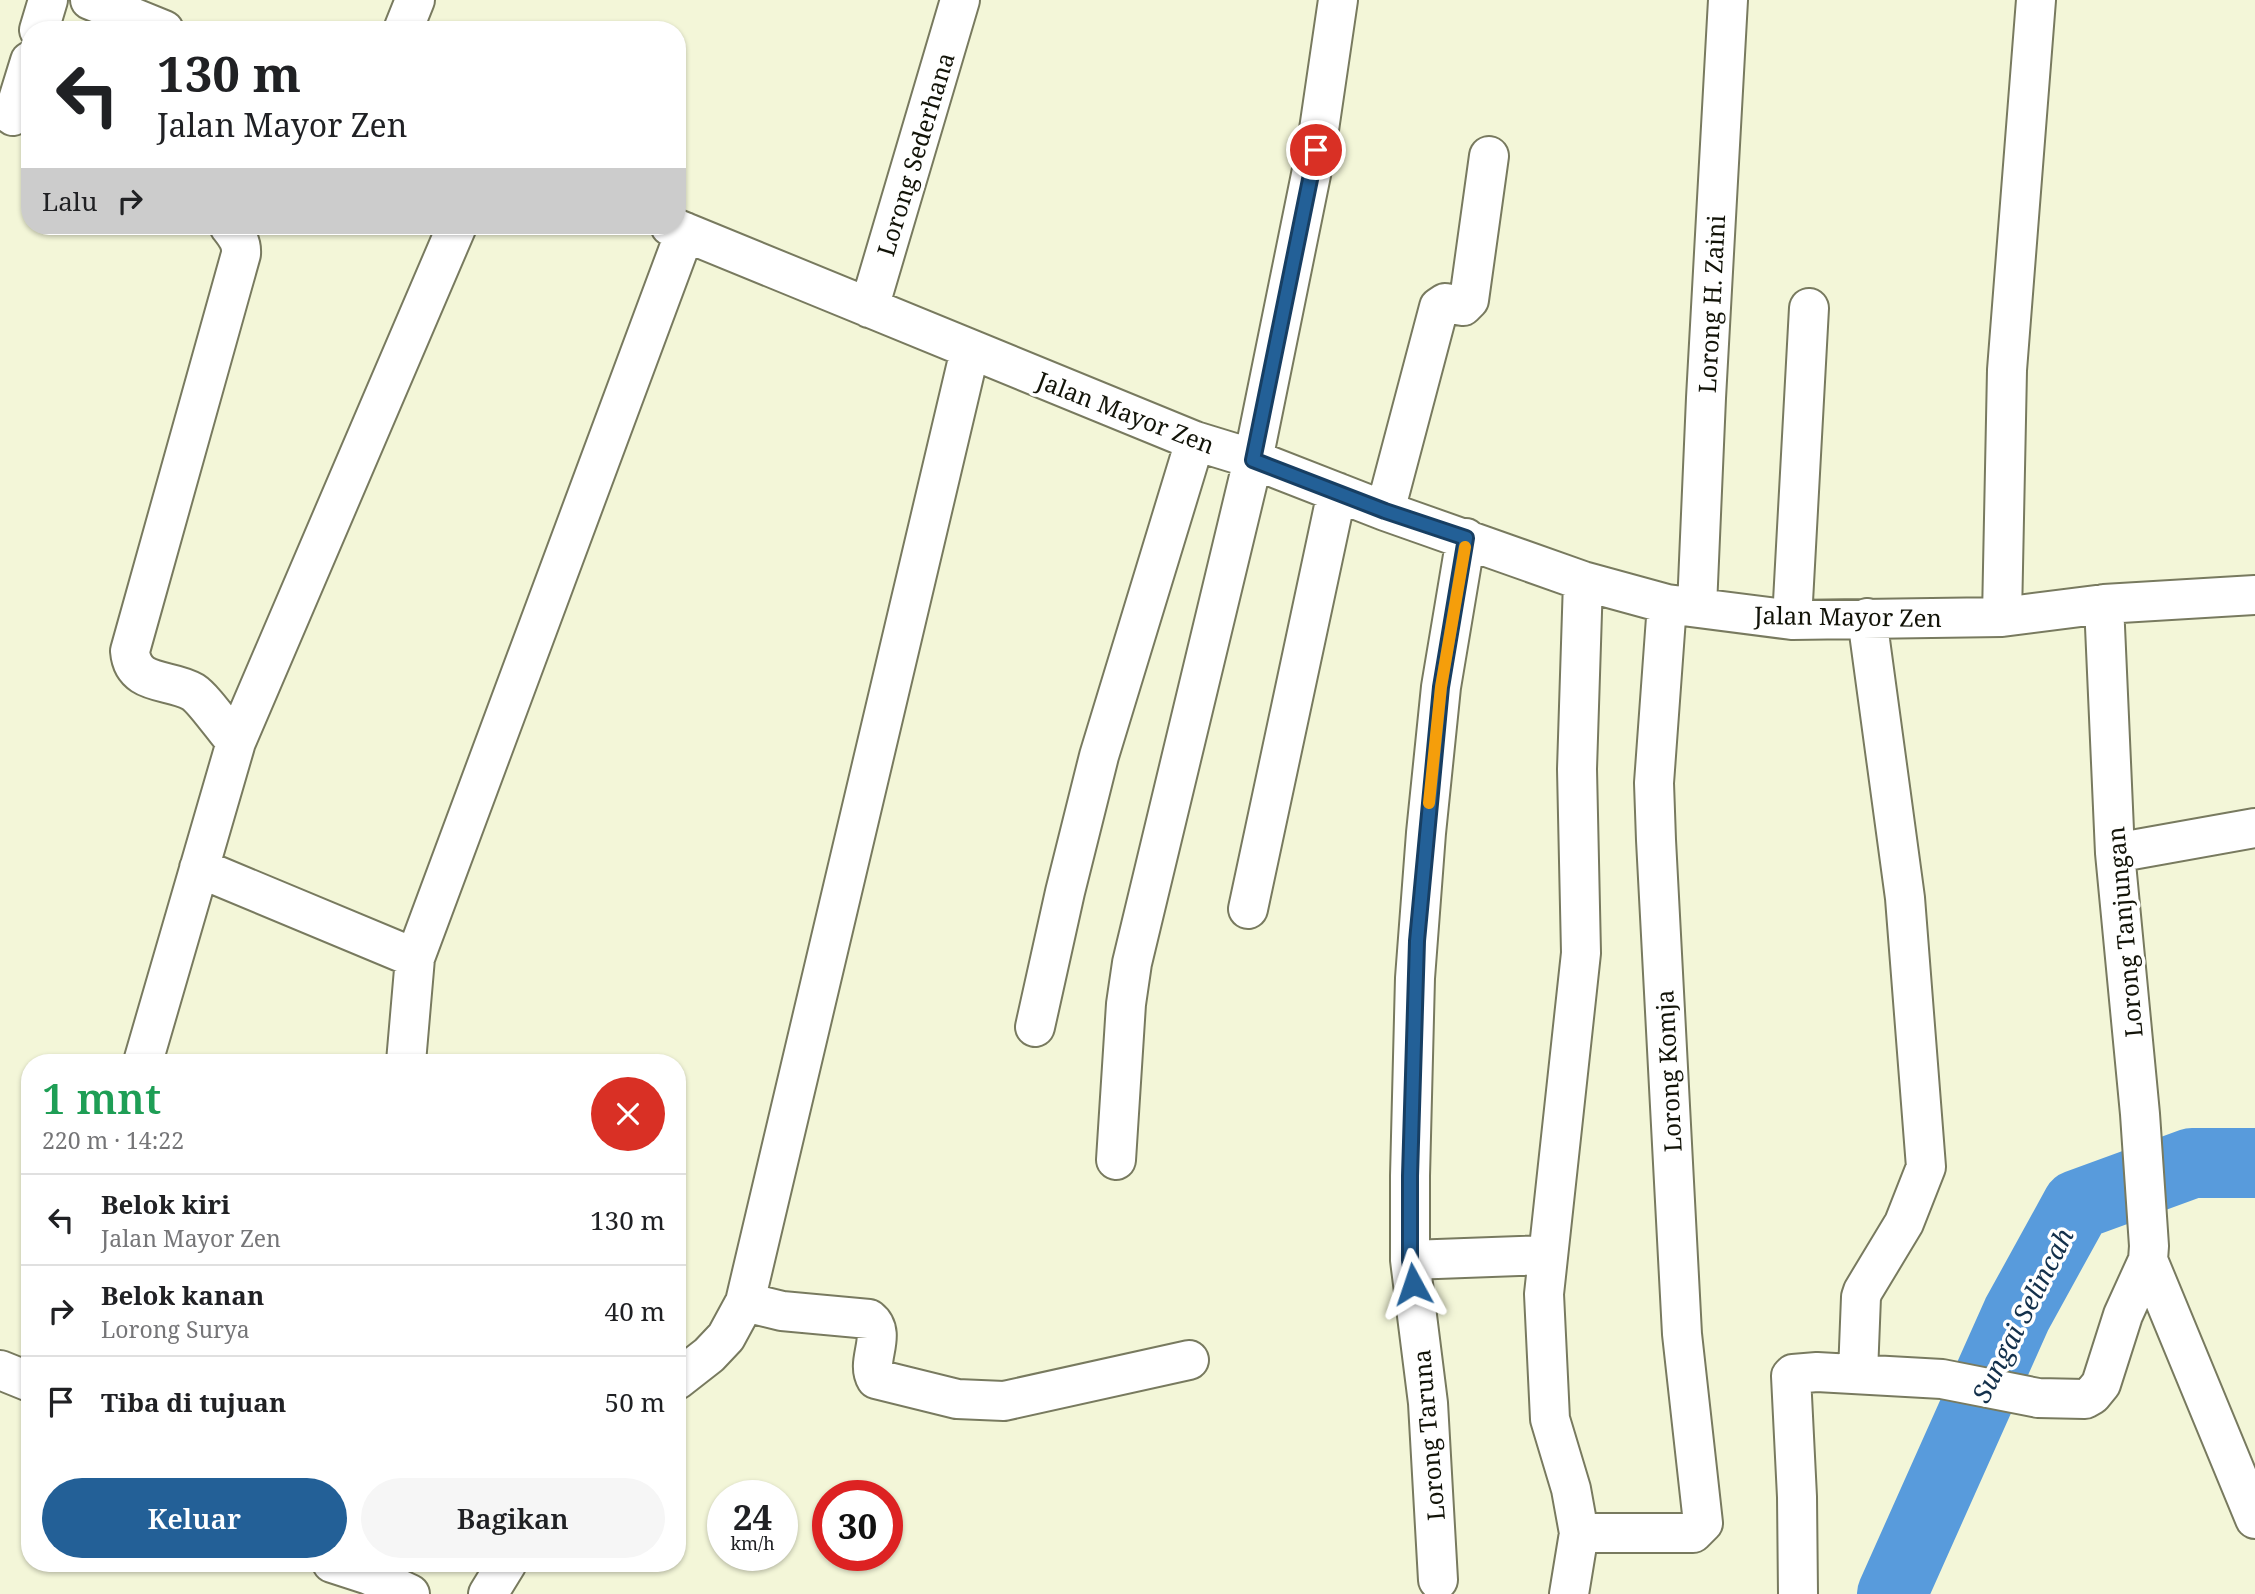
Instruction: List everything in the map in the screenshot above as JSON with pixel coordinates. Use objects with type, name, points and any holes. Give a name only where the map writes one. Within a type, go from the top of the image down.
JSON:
[{"type":"street","points":[[42,21],[48,0]]},
{"type":"street","points":[[90,0],[142,21]]},
{"type":"street","points":[[407,21],[415,0]]},
{"type":"street","name":"Lorong Sederhana","points":[[869,308],[960,0]]},
{"type":"street","points":[[1116,1160],[1126,1004],[1132,963],[1253,460],[1316,150],[1338,0]]},
{"type":"street","name":"Lorong H. Zaini","points":[[1682,606],[1706,398],[1728,0]]},
{"type":"street","points":[[2002,617],[2007,370],[2036,0]]},
{"type":"street","points":[[13,116],[21,90]]},
{"type":"street","points":[[1385,511],[1439,307],[1445,303],[1463,306],[1469,300],[1489,156]]},
{"type":"street","name":"Jalan Mayor Zen","points":[[686,233],[1195,441],[1583,581],[1682,606],[1793,620],[2002,617],[2104,604],[2255,595]]},
{"type":"street","points":[[236,235],[242,246],[241,254],[130,651],[131,660],[142,675],[192,692],[236,741]]},
{"type":"street","points":[[145,1054],[236,741],[453,235]]},
{"type":"street","points":[[407,1054],[415,958],[675,235]]},
{"type":"street","points":[[1793,620],[1809,308]]},
{"type":"street","points":[[686,1373],[726,1337],[745,1302],[970,350]]},
{"type":"street","points":[[1035,1027],[1099,756],[1195,441]]},
{"type":"street","points":[[1248,909],[1337,492]]},
{"type":"street","name":"Lorong Taruna","points":[[1438,1580],[1428,1403],[1410,1260],[1410,1163],[1417,941],[1441,687],[1466,538]]},
{"type":"street","points":[[1569,1594],[1579,1533],[1572,1489],[1550,1419],[1544,1294],[1581,953],[1577,769],[1583,581]]},
{"type":"street","name":"Lorong Tanjungan","points":[[2104,604],[2115,853],[2140,1114],[2149,1253]]},
{"type":"street","name":"Lorong Komja","points":[[1579,1533],[1693,1534],[1703,1523],[1682,1334],[1655,829],[1654,783],[1682,606]]},
{"type":"street","points":[[1858,1373],[1861,1297],[1904,1223],[1926,1167],[1905,898],[1867,618]]},
{"type":"street","points":[[2115,853],[2255,828]]},
{"type":"street","points":[[199,868],[415,958]]},
{"type":"street","points":[[1798,1594],[1797,1497],[1791,1376],[1795,1373],[1817,1372],[1942,1379],[2038,1398],[2085,1399],[2101,1384],[2123,1315],[2149,1253]]},
{"type":"street","points":[[2149,1253],[2255,1518]]},
{"type":"street","points":[[1410,1260],[1547,1255]]},
{"type":"street","points":[[745,1302],[782,1311],[869,1319],[876,1326],[877,1334],[872,1372],[876,1378],[957,1399],[1004,1401],[1189,1360]]},
{"type":"street","points":[[0,1370],[21,1378]]},
{"type":"street","points":[[375,1572],[410,1594]]},
{"type":"street","points":[[488,1594],[502,1572]]},
{"type":"waterway","name":"Sungai Selincah","points":[[1892,1594],[2017,1314],[2077,1205],[2192,1163],[2255,1163]]},
{"type":"slow traffic","points":[[1429,803],[1441,687],[1465,547]]},
{"type":"route","points":[[1316,150],[1253,460],[1385,511],[1466,538],[1441,687],[1417,941],[1410,1176],[1410,1260],[1413,1284]]}]
